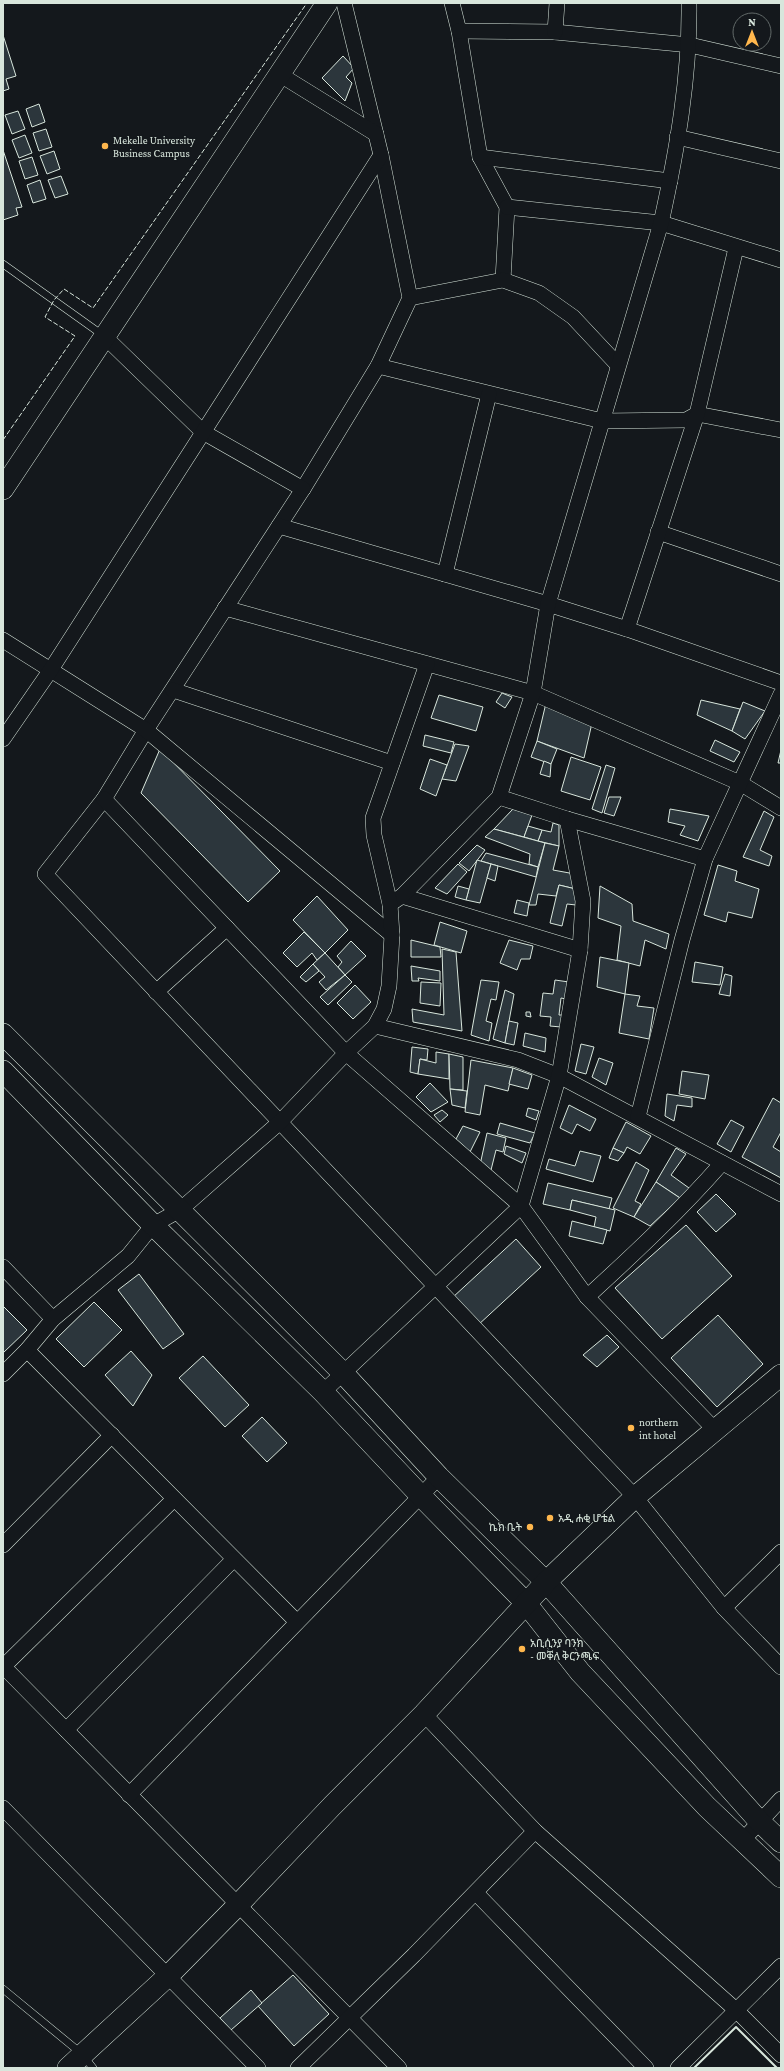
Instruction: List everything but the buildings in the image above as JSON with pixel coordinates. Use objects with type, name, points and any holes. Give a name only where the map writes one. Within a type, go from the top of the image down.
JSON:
[{"type":"street","points":[[3,489],[327,3]]},
{"type":"street","points":[[344,3],[382,155],[410,298],[378,366],[303,489],[146,730],[104,799],[45,874],[635,1497],[724,1608],[781,1667]]},
{"type":"street","points":[[452,3],[459,31],[480,157],[507,207],[503,280]]},
{"type":"street","points":[[555,32],[557,3]]},
{"type":"street","points":[[390,904],[402,896],[499,797],[533,693],[548,604],[602,421],[617,364],[661,223],[670,181],[690,45],[690,3]]},
{"type":"street","points":[[459,31],[555,32],[690,45],[781,66]]},
{"type":"street","points":[[279,74],[376,134]]},
{"type":"street","points":[[677,137],[781,161]]},
{"type":"street","points":[[3,739],[50,671],[382,155]]},
{"type":"street","points":[[480,157],[670,181]]},
{"type":"street","points":[[507,207],[661,223],[736,248],[781,260]]},
{"type":"street","points":[[627,629],[697,414],[736,248]]},
{"type":"street","points":[[410,298],[503,280],[539,293],[573,317],[617,364]]},
{"type":"street","points":[[104,336],[203,432],[303,489]]},
{"type":"street","points":[[378,366],[602,421],[686,420],[697,414],[781,430]]},
{"type":"street","points":[[445,574],[489,394]]},
{"type":"street","points":[[279,526],[548,604],[627,629],[781,683]]},
{"type":"street","points":[[658,532],[781,574]]},
{"type":"street","points":[[225,608],[533,693],[740,783],[781,808]]},
{"type":"street","points":[[3,640],[50,671],[146,730],[392,935]]},
{"type":"street","points":[[3,1374],[27,1350],[53,1319],[128,1256],[154,1225],[180,1210],[280,1122],[346,1053],[375,1026],[384,1009],[389,986],[392,935],[390,904],[374,835],[373,818],[427,664]]},
{"type":"street","points":[[173,690],[392,763]]},
{"type":"street","points":[[638,1117],[682,940],[705,859],[781,694]]},
{"type":"street","points":[[499,797],[567,819],[705,859]]},
{"type":"street","points":[[104,799],[346,1053],[521,1206],[587,1297],[716,1431]]},
{"type":"street","points":[[323,1392],[521,1206],[559,1076],[580,950],[584,901],[567,819]]},
{"type":"street","points":[[402,896],[580,950]]},
{"type":"street","points":[[156,992],[227,928]]},
{"type":"street","points":[[375,1026],[518,1060],[559,1076],[781,1194]]},
{"type":"street","points":[[3,1034],[343,1374],[439,1477],[546,1582],[759,1821],[781,1842]]},
{"type":"street","points":[[3,1071],[154,1225],[323,1392],[421,1496],[526,1602],[580,1672],[707,1807],[781,1877]]},
{"type":"street","points":[[33,1102],[54,1084]]},
{"type":"street","points":[[587,1297],[657,1233],[690,1200],[722,1163]]},
{"type":"street","points":[[3,1267],[53,1319]]},
{"type":"street","points":[[27,1350],[233,1560],[297,1622]]},
{"type":"street","points":[[68,2068],[88,2061],[332,1806],[424,1714],[546,1582],[635,1497],[716,1431],[781,1375]]},
{"type":"street","points":[[3,1545],[112,1435]]},
{"type":"street","points":[[129,1795],[439,1477]]},
{"type":"street","points":[[174,1500],[3,1666],[237,1906],[399,2068]]},
{"type":"street","points":[[724,1608],[781,1552]]},
{"type":"street","points":[[66,1730],[233,1560]]},
{"type":"street","points":[[424,1714],[535,1831],[736,2010],[781,2055]]},
{"type":"street","points":[[742,1841],[781,1799]]},
{"type":"street","points":[[3,1808],[258,2068]]},
{"type":"street","points":[[298,2068],[476,1893],[535,1831]]},
{"type":"street","points":[[476,1893],[646,2068]]},
{"type":"street","points":[[678,2068],[781,1966]]},
{"type":"lane","points":[[3,264],[104,336]]},
{"type":"lane","points":[[3,1989],[88,2061]]},
{"type":"fence","points":[[3,440],[75,336],[45,317],[54,300],[64,289],[93,308],[307,3]]},
{"type":"wall","points":[[694,2068],[736,2027],[777,2068]]},
{"type":"place","name":"Mekelle University Business Campus","points":[[105,146]]},
{"type":"place","name":"northern int hotel","points":[[631,1428]]},
{"type":"place","name":"አዲ ሐቂ ሆቴል","points":[[550,1518]]},
{"type":"place","name":"ኬክ ቤት","points":[[530,1527]]},
{"type":"place","name":"አቢሲንያ ባንክ - መቐለ ቅርንጫፍ","points":[[522,1649]]}]
